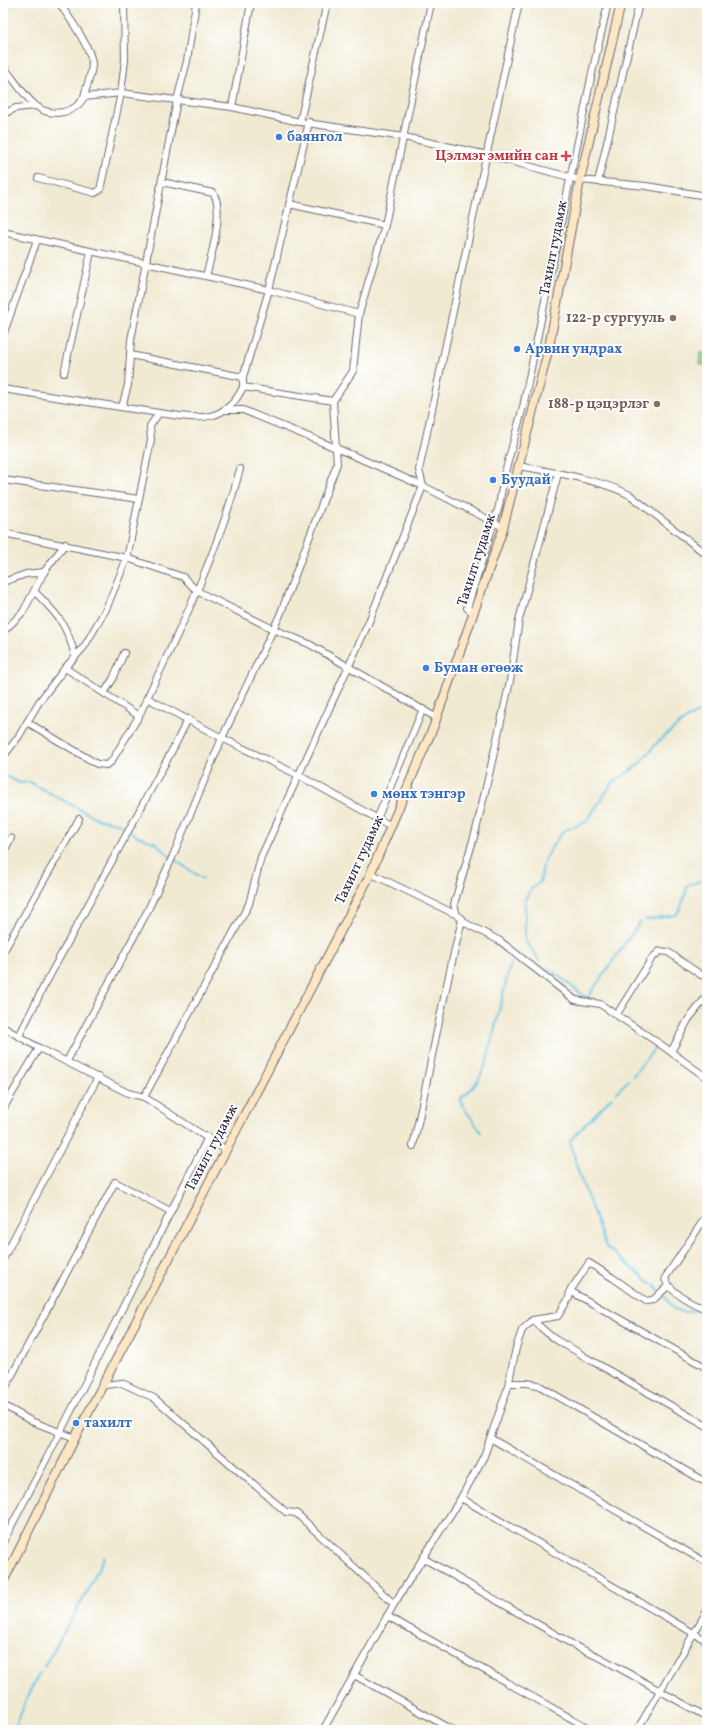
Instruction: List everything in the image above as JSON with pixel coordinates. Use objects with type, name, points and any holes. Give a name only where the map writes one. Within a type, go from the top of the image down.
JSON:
[{"type":"main road","name":"Тахилт гудамж","points":[[3,1582],[75,1438],[370,873],[437,718],[503,527],[519,466],[549,347],[580,180],[621,3]]},
{"type":"street","points":[[3,114],[16,108],[35,106],[45,110],[64,113],[80,105],[84,97],[92,64],[90,56],[82,40],[59,3]]},
{"type":"street","points":[[38,178],[95,193],[100,190],[121,93],[125,60],[124,3]]},
{"type":"street","points":[[122,407],[128,385],[131,340],[177,100],[187,61],[196,3]]},
{"type":"street","points":[[232,107],[250,3]]},
{"type":"street","points":[[300,122],[328,3]]},
{"type":"street","points":[[67,1061],[146,914],[172,858],[222,738],[280,615],[337,464],[333,401],[352,371],[359,314],[385,225],[431,3]]},
{"type":"street","points":[[144,1097],[249,904],[261,857],[368,624],[423,486],[419,470],[488,155],[519,3]]},
{"type":"street","points":[[473,613],[467,608],[470,594],[494,523],[504,476],[523,407],[608,3]]},
{"type":"street","points":[[598,182],[639,3]]},
{"type":"street","points":[[3,66],[35,106]]},
{"type":"street","points":[[84,97],[121,93],[232,107],[300,122],[309,122],[404,137],[488,155],[580,180],[646,186],[707,196]]},
{"type":"street","points":[[224,410],[238,399],[243,387],[244,377],[269,290],[309,122]]},
{"type":"street","points":[[162,182],[213,193],[217,198],[214,250],[206,276]]},
{"type":"street","points":[[289,204],[385,225]]},
{"type":"street","points":[[3,232],[269,290],[359,314]]},
{"type":"street","points":[[3,336],[37,240]]},
{"type":"street","points":[[64,373],[91,252]]},
{"type":"street","points":[[548,293],[559,295]]},
{"type":"street","points":[[537,342],[549,347]]},
{"type":"street","points":[[130,355],[244,377]]},
{"type":"street","points":[[243,387],[333,401]]},
{"type":"street","points":[[3,389],[197,419],[224,410],[243,410],[423,486],[503,527]]},
{"type":"street","points":[[3,757],[19,736],[39,702],[65,668],[84,647],[106,608],[127,558],[151,440],[150,426],[158,413]]},
{"type":"street","points":[[519,466],[558,474],[620,490],[630,495],[707,555]]},
{"type":"street","points":[[27,722],[97,764],[106,765],[111,762],[139,716],[197,591],[214,552],[240,469]]},
{"type":"street","points":[[457,915],[454,904],[476,830],[497,744],[510,681],[519,620],[558,474]]},
{"type":"street","points":[[3,480],[139,499]]},
{"type":"street","points":[[3,533],[65,544],[127,558],[183,577],[197,591],[273,630],[308,644],[437,718]]},
{"type":"street","points":[[3,632],[23,612],[44,572],[65,544]]},
{"type":"street","points":[[3,582],[26,574],[44,572]]},
{"type":"street","points":[[34,591],[54,611],[66,627],[75,656]]},
{"type":"street","points":[[104,693],[113,679],[124,653]]},
{"type":"street","points":[[65,668],[139,716]]},
{"type":"street","points":[[147,698],[222,738],[298,775],[390,826]]},
{"type":"street","points":[[377,819],[423,709]]},
{"type":"street","points":[[19,1036],[43,988],[188,719]]},
{"type":"street","points":[[3,952],[79,819]]},
{"type":"street","points":[[3,853],[11,838]]},
{"type":"street","points":[[370,873],[457,915],[462,920],[500,941],[575,1000],[600,1004],[617,1014],[707,1078]]},
{"type":"street","points":[[413,1146],[426,1087],[438,1018],[462,920]]},
{"type":"street","points":[[617,1014],[652,958],[660,951],[668,952],[700,975],[707,976]]},
{"type":"street","points":[[671,1052],[688,1020],[707,996]]},
{"type":"street","points":[[3,1027],[39,1048],[128,1093],[144,1097],[226,1150]]},
{"type":"street","points":[[3,1109],[39,1048]]},
{"type":"street","points":[[3,1259],[98,1077]]},
{"type":"street","points":[[3,1542],[61,1431],[208,1137]]},
{"type":"street","points":[[3,1392],[115,1182],[170,1211]]},
{"type":"street","points":[[707,1215],[666,1274],[665,1282],[668,1286],[689,1301],[707,1309]]},
{"type":"street","points":[[323,1730],[394,1604],[461,1498],[484,1456],[509,1383],[516,1348],[522,1330],[533,1320],[558,1316],[569,1298],[570,1291],[589,1263],[646,1301],[653,1300],[668,1286]]},
{"type":"street","points":[[570,1291],[707,1368]]},
{"type":"street","points":[[533,1320],[542,1329],[563,1344],[576,1349],[585,1357],[707,1426]]},
{"type":"street","points":[[104,1385],[122,1383],[154,1398],[286,1512],[296,1514],[394,1604]]},
{"type":"street","points":[[509,1383],[527,1383],[538,1385],[707,1483]]},
{"type":"street","points":[[3,1405],[31,1420],[75,1438]]},
{"type":"street","points":[[490,1438],[707,1563]]},
{"type":"street","points":[[461,1498],[707,1641]]},
{"type":"street","points":[[423,1558],[579,1648],[661,1691],[707,1718]]},
{"type":"street","points":[[636,1730],[661,1691],[707,1612]]},
{"type":"street","points":[[387,1616],[592,1730]]},
{"type":"street","points":[[354,1675],[453,1730]]},
{"type":"green space","points":[[701,352],[707,353],[707,366],[699,364]]},
{"type":"waterway","points":[[540,961],[525,940],[525,899],[532,888],[540,882],[543,865],[549,851],[563,831],[586,822],[613,782],[637,766],[660,740],[686,719],[707,706]]},
{"type":"waterway","points":[[3,775],[20,783],[29,782],[98,819],[121,824],[137,836],[156,843],[172,858],[203,879]]},
{"type":"waterway","points":[[707,853],[705,863],[707,871]]},
{"type":"waterway","points":[[645,920],[676,915],[682,904],[688,885],[707,879]]},
{"type":"waterway","points":[[548,968],[587,998],[640,922]]},
{"type":"waterway","points":[[481,1132],[462,1105],[461,1098],[474,1086],[485,1066],[511,962],[515,959]]},
{"type":"waterway","points":[[633,1076],[654,1049]]},
{"type":"waterway","points":[[616,1092],[629,1080]]},
{"type":"waterway","points":[[612,1097],[570,1141],[579,1174],[606,1247],[652,1284]]},
{"type":"waterway","points":[[654,1285],[659,1291]]},
{"type":"waterway","points":[[663,1294],[674,1309],[684,1312],[702,1310]]},
{"type":"waterway","points":[[44,1667],[86,1594],[104,1557]]},
{"type":"waterway","points":[[14,1730],[29,1693],[40,1672]]},
{"type":"place","name":"баянгол","points":[[279,137]]},
{"type":"place","name":"Цэлмэг эмийн сан","points":[[566,156]]},
{"type":"place","name":"122-р сургууль","points":[[673,318]]},
{"type":"place","name":"Арвин ундрах","points":[[517,349]]},
{"type":"place","name":"188-р цэцэрлэг","points":[[657,404]]},
{"type":"place","name":"Буудай","points":[[493,480]]},
{"type":"place","name":"Буман өгөөж","points":[[426,668]]},
{"type":"place","name":"мөнх тэнгэр","points":[[374,794]]},
{"type":"place","name":"тахилт","points":[[76,1423]]}]
